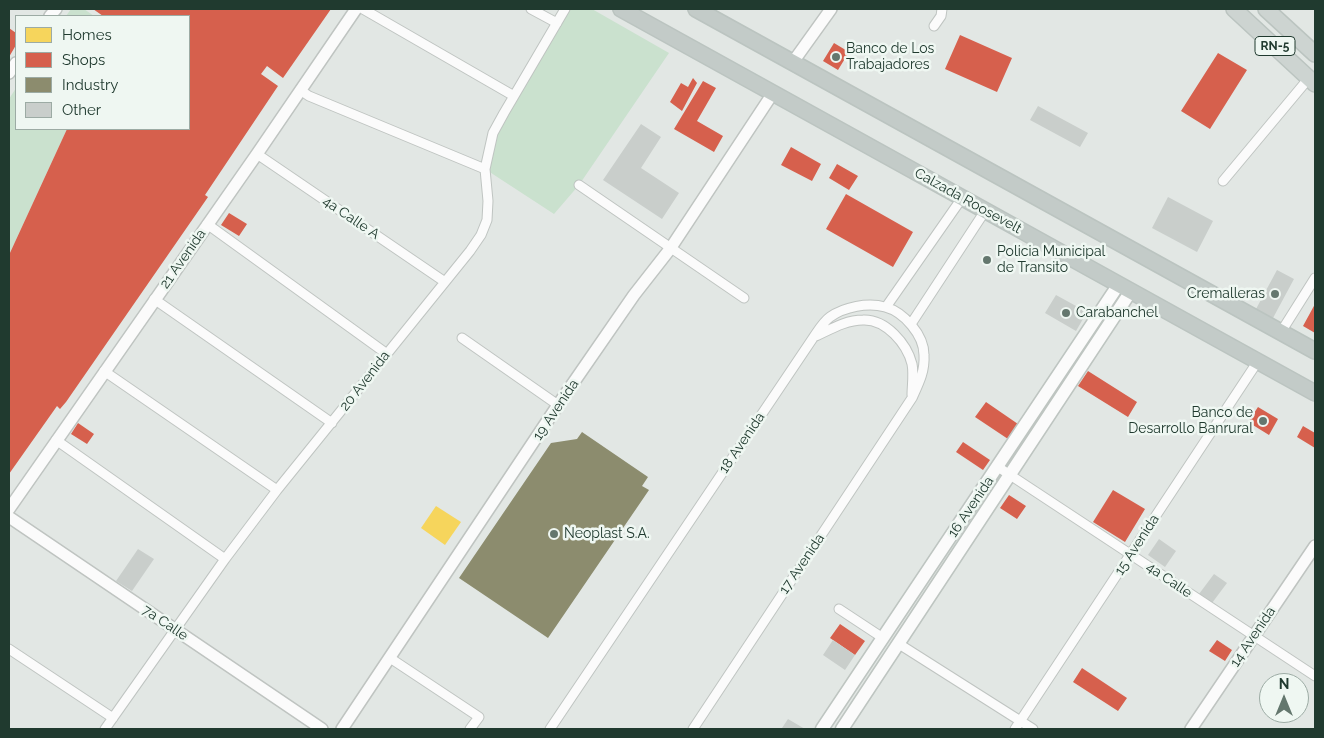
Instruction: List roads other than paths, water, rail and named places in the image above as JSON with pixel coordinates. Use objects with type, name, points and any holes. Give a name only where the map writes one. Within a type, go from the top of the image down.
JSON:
[{"type":"highway","name":"Calzada Roosevelt","points":[[621,9],[1315,393]]},
{"type":"highway","points":[[696,9],[1315,351]]},
{"type":"main road","name":"RN-5","points":[[1234,9],[1312,81]]},
{"type":"main road","name":"RN-5","points":[[1266,9],[1315,52]]},
{"type":"main road","name":"16 Avenida","points":[[822,729],[998,467],[1125,288]]},
{"type":"main road","name":"16 Avenida","points":[[842,729],[1010,475],[1125,288]]},
{"type":"street","name":"21 Avenida","points":[[9,509],[207,224],[258,154],[356,9]]},
{"type":"street","points":[[362,9],[514,96]]},
{"type":"street","points":[[530,9],[557,23]]},
{"type":"street","name":"20 Avenida","points":[[105,729],[225,559],[277,490],[481,235],[487,220],[488,201],[485,170],[493,134],[565,9]]},
{"type":"street","points":[[794,62],[831,9]]},
{"type":"street","points":[[934,26],[941,16],[942,9]]},
{"type":"street","points":[[1224,181],[1312,81]]},
{"type":"street","points":[[300,90],[309,96],[485,170]]},
{"type":"street","name":"19 Avenida","points":[[342,729],[558,406],[634,295],[670,249],[773,93]]},
{"type":"street","name":"4a Calle A","points":[[258,154],[445,282]]},
{"type":"street","points":[[579,185],[744,298]]},
{"type":"street","points":[[886,307],[962,198]]},
{"type":"street","points":[[911,324],[985,211]]},
{"type":"street","points":[[207,224],[387,354]]},
{"type":"street","points":[[1282,332],[1315,278]]},
{"type":"street","points":[[154,300],[332,423]]},
{"type":"street","name":"17 Avenida","points":[[692,729],[912,398],[923,376],[924,353],[920,337],[911,324],[899,314],[886,307]]},
{"type":"street","name":"18 Avenida","points":[[550,729],[829,317],[850,308],[886,307]]},
{"type":"street","points":[[813,338],[841,324],[865,320],[887,327],[902,343],[912,364],[912,398]]},
{"type":"street","points":[[462,338],[558,406]]},
{"type":"street","name":"15 Avenida","points":[[1015,729],[1258,361]]},
{"type":"street","points":[[104,371],[277,490]]},
{"type":"street","points":[[56,440],[225,559]]},
{"type":"street","name":"4a Calle","points":[[998,467],[1315,676]]},
{"type":"street","name":"7a Calle","points":[[9,517],[322,729]]},
{"type":"street","name":"14 Avenida","points":[[1191,729],[1315,546]]},
{"type":"street","points":[[839,609],[883,638]]},
{"type":"street","points":[[898,644],[1033,729]]},
{"type":"street","points":[[9,650],[113,718]]},
{"type":"street","points":[[390,658],[479,717],[470,729]]},
{"type":"place","name":"Banco de Los Trabajadores","points":[[836,57]]},
{"type":"place","name":"Policia Municipal de Transito","points":[[987,260]]},
{"type":"place","name":"Cremalleras","points":[[1275,294]]},
{"type":"place","name":"Carabanchel","points":[[1066,313]]},
{"type":"place","name":"Banco de Desarrollo Banrural","points":[[1263,421]]},
{"type":"place","name":"Neoplast S.A.","points":[[554,534]]}]
